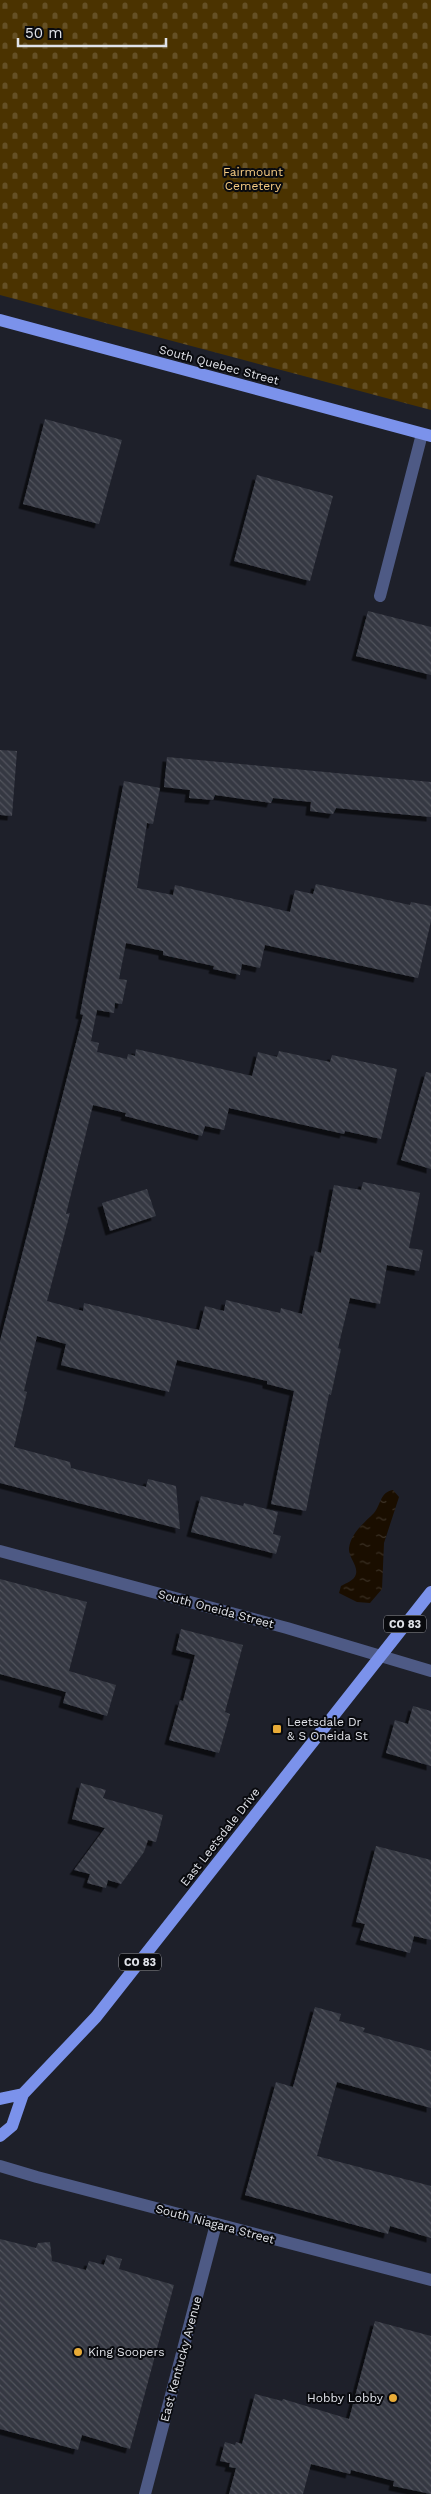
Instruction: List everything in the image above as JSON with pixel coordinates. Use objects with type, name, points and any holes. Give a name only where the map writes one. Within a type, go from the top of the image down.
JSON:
[{"type":"main road","name":"South Quebec Street","points":[[0,320],[426,435]]},
{"type":"main road","name":"East Leetsdale Drive","points":[[0,2136],[12,2126],[23,2094],[96,2017],[431,1592]]},
{"type":"main road","points":[[0,2099],[23,2094]]},
{"type":"street","points":[[380,596],[426,435]]},
{"type":"street","name":"South Oneida Street","points":[[0,1551],[287,1628],[431,1671]]},
{"type":"street","name":"South Niagara Street","points":[[0,2166],[431,2280]]},
{"type":"street","name":"East Kentucky Avenue","points":[[145,2494],[216,2224]]},
{"type":"green space","name":"Fairmount Cemetery","points":[[0,0],[431,0],[431,410],[0,295]]},
{"type":"water","points":[[393,1490],[399,1497],[384,1543],[382,1589],[370,1603],[357,1602],[339,1593],[341,1586],[352,1580],[356,1574],[356,1567],[349,1551],[350,1543],[358,1529],[374,1513],[383,1496]]},
{"type":"building","points":[[45,419],[122,440],[99,524],[23,504]]},
{"type":"building","points":[[257,475],[333,496],[310,581],[234,561]]},
{"type":"building","points":[[368,611],[431,627],[431,675],[356,656]]},
{"type":"building","points":[[0,750],[17,751],[12,816],[0,815]]},
{"type":"building","points":[[167,757],[431,782],[431,817],[336,808],[333,814],[310,811],[311,802],[273,798],[271,803],[215,795],[213,800],[189,798],[190,790],[164,787]]},
{"type":"building","points":[[124,781],[160,788],[153,824],[147,823],[137,888],[173,895],[175,885],[290,912],[295,890],[313,894],[316,884],[410,905],[411,902],[431,906],[431,921],[418,978],[265,945],[260,968],[242,964],[240,975],[213,969],[214,966],[163,955],[163,951],[126,943],[119,979],[127,980],[122,1004],[115,1003],[114,1013],[97,1010],[91,1041],[99,1043],[97,1052],[127,1059],[128,1054],[135,1056],[136,1049],[252,1076],[258,1052],[277,1057],[279,1051],[330,1062],[332,1055],[397,1069],[381,1139],[345,1131],[344,1134],[229,1108],[224,1130],[205,1126],[202,1136],[125,1116],[126,1113],[93,1105],[66,1214],[70,1213],[47,1301],[83,1311],[84,1303],[199,1330],[205,1306],[224,1311],[226,1300],[280,1313],[281,1308],[302,1314],[315,1251],[321,1253],[334,1185],[361,1190],[363,1182],[420,1193],[409,1248],[423,1250],[419,1271],[387,1265],[380,1304],[350,1298],[338,1348],[341,1349],[331,1395],[329,1394],[306,1511],[271,1504],[294,1391],[267,1384],[267,1381],[177,1360],[169,1392],[61,1365],[66,1344],[37,1336],[24,1391],[27,1392],[14,1447],[70,1462],[71,1468],[146,1487],[148,1479],[176,1486],[180,1529],[0,1483],[0,1341],[83,1015],[80,1014]]},
{"type":"building","points":[[426,1072],[431,1073],[431,1169],[401,1160]]},
{"type":"building","points":[[147,1189],[156,1216],[110,1231],[102,1203]]},
{"type":"building","points":[[201,1496],[243,1506],[244,1503],[278,1512],[273,1534],[281,1536],[276,1554],[191,1532]]},
{"type":"building","points":[[0,1579],[87,1602],[69,1671],[116,1685],[107,1716],[63,1703],[66,1692],[0,1674]]},
{"type":"building","points":[[181,1629],[243,1645],[225,1712],[230,1714],[219,1753],[169,1740],[180,1700],[183,1701],[195,1655],[176,1650]]},
{"type":"building","points":[[413,1706],[431,1711],[431,1766],[386,1753],[395,1720],[408,1724]]},
{"type":"building","points":[[81,1783],[106,1790],[103,1798],[163,1815],[156,1842],[148,1840],[144,1852],[121,1884],[108,1880],[106,1888],[87,1883],[90,1874],[74,1870],[105,1828],[72,1819]]},
{"type":"building","points":[[376,1846],[431,1860],[431,1940],[414,1936],[410,1953],[360,1940],[365,1924],[356,1922]]},
{"type":"building","points":[[315,2007],[341,2014],[339,2021],[365,2028],[363,2032],[431,2051],[431,2108],[337,2082],[317,2156],[431,2186],[431,2238],[390,2226],[388,2234],[245,2195],[276,2082],[293,2087]]},
{"type":"building","name":"King Soopers","points":[[0,2239],[36,2248],[38,2243],[50,2242],[52,2261],[86,2270],[89,2261],[104,2265],[107,2255],[122,2259],[119,2269],[174,2285],[130,2449],[82,2435],[78,2450],[0,2429]]},
{"type":"building","points":[[375,2321],[431,2336],[431,2494],[393,2486],[394,2481],[351,2470],[350,2474],[311,2464],[303,2494],[229,2494],[236,2468],[229,2467],[230,2463],[220,2461],[225,2442],[235,2445],[236,2442],[242,2444],[255,2394],[282,2401],[283,2399],[349,2419]]},
{"type":"place","name":"Leetsdale Dr & S Oneida St","points":[[277,1729]]},
{"type":"place","name":"King Soopers","points":[[78,2352]]},
{"type":"place","name":"Hobby Lobby","points":[[393,2398]]}]
